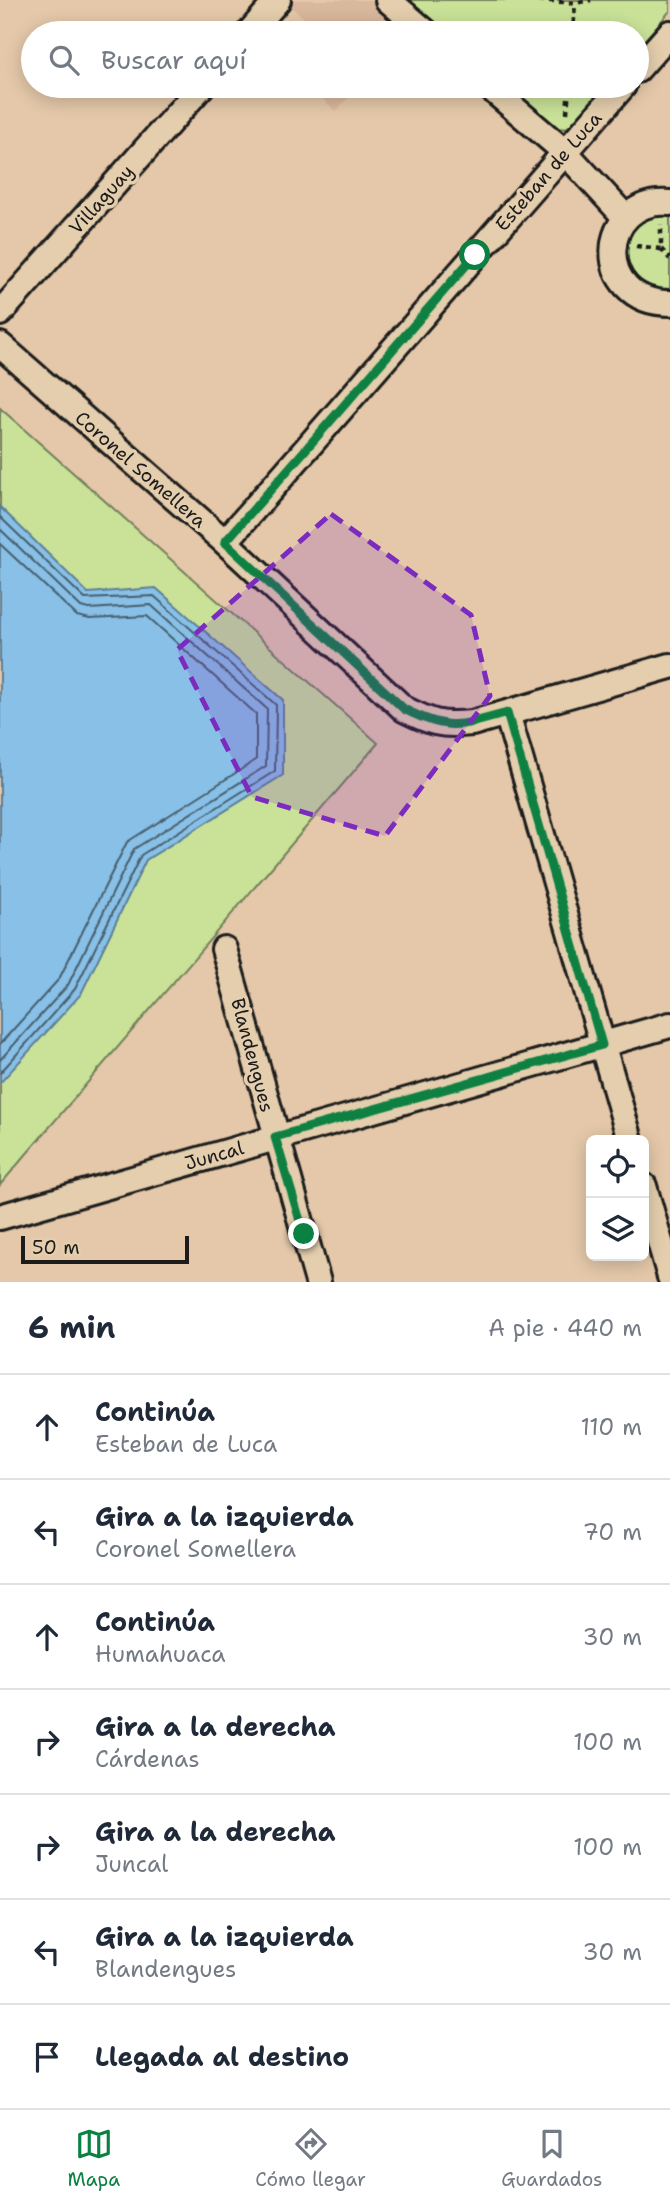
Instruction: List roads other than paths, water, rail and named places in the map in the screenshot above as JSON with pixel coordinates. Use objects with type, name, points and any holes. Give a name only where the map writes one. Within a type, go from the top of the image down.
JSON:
[{"type":"street","points":[[259,21],[278,0]]},
{"type":"street","points":[[388,0],[413,21]]},
{"type":"street","points":[[649,57],[670,33]]},
{"type":"street","name":"Villaguay","points":[[0,313],[191,98]]},
{"type":"street","points":[[502,98],[565,152],[626,218]]},
{"type":"street","name":"Esteban de Luca","points":[[225,542],[612,98]]},
{"type":"street","points":[[666,203],[645,206],[626,218],[613,243],[612,260],[617,275],[627,289],[640,299],[670,303]]},
{"type":"street","name":"Coronel Somellera","points":[[0,345],[225,542],[404,709],[428,721],[445,725],[472,723],[670,666]]},
{"type":"street","points":[[507,713],[629,1135]]},
{"type":"street","name":"Blandengues","points":[[224,948],[275,1137],[318,1282]]},
{"type":"street","name":"Juncal","points":[[0,1217],[670,1025]]},
{"type":"street","points":[[647,1198],[670,1277]]},
{"type":"water","points":[[0,507],[88,593],[156,588],[283,700],[283,775],[146,860],[81,994],[0,1083]]}]
